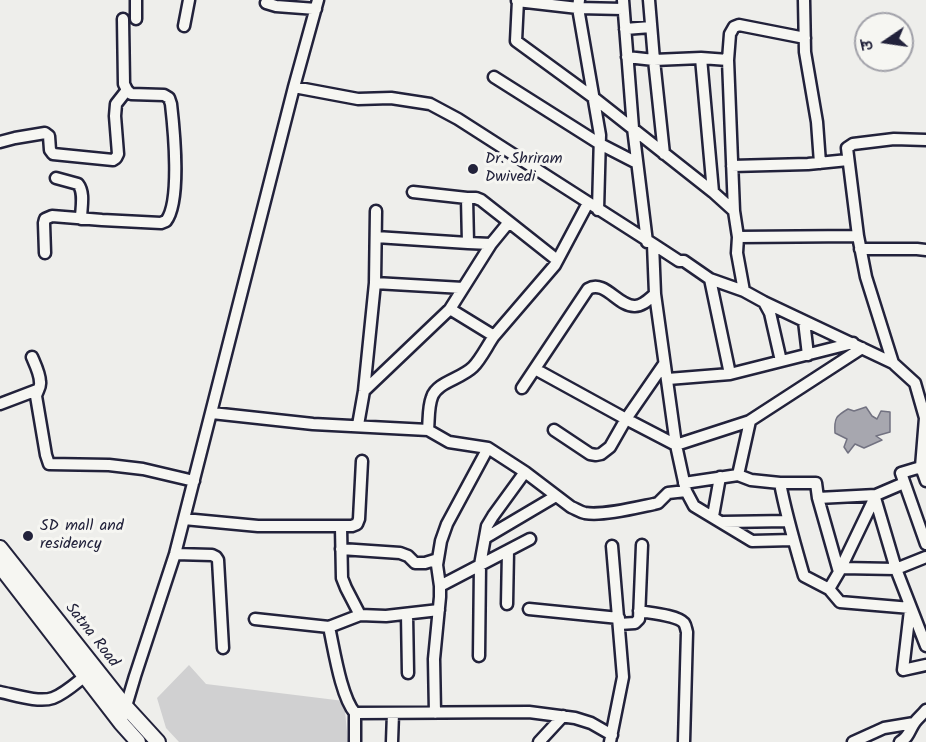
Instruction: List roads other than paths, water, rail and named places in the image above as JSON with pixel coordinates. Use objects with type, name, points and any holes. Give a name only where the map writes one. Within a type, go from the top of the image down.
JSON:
[{"type":"main road","name":"Satna Road","points":[[0,548],[126,707],[158,742]]},
{"type":"main road","points":[[0,566],[138,742]]},
{"type":"street","points":[[136,0],[136,19]]},
{"type":"street","points":[[184,26],[189,0]]},
{"type":"street","points":[[649,0],[664,154]]},
{"type":"street","points":[[804,0],[807,71],[817,122],[820,163]]},
{"type":"street","points":[[734,211],[633,128],[516,41],[518,1],[623,4],[633,128],[650,243],[664,364],[676,445],[685,487],[694,506],[752,541],[793,540]]},
{"type":"street","points":[[121,723],[175,554],[317,5],[276,6],[266,3]]},
{"type":"street","points":[[579,4],[600,135],[598,210]]},
{"type":"street","points":[[45,253],[45,219],[52,216],[161,223],[166,221],[171,212],[175,159],[171,104],[164,95],[131,94],[127,90],[124,84],[123,19]]},
{"type":"street","points":[[744,291],[737,253],[738,237],[734,211],[728,60],[732,29],[744,25],[805,38]]},
{"type":"street","points":[[625,29],[651,27]]},
{"type":"street","points":[[627,57],[654,60],[701,58],[728,60]]},
{"type":"street","points":[[701,58],[713,192]]},
{"type":"street","points":[[494,77],[600,144],[638,163]]},
{"type":"street","points":[[294,87],[358,99],[391,98],[430,104],[458,119],[710,279],[744,291],[893,363],[921,386],[926,418],[921,467],[926,480]]},
{"type":"street","points":[[0,142],[45,133],[49,136],[50,150],[53,154],[113,160],[118,154],[116,104],[127,90]]},
{"type":"street","points":[[893,363],[873,303],[860,249],[847,148],[853,144],[894,139],[926,140]]},
{"type":"street","points":[[732,166],[848,160]]},
{"type":"street","points":[[56,178],[78,184],[81,187],[81,219]]},
{"type":"street","points":[[414,192],[482,200],[557,260]]},
{"type":"street","points":[[467,198],[468,243]]},
{"type":"street","points":[[428,430],[431,398],[435,390],[473,367],[494,336],[557,260],[588,203]]},
{"type":"street","points":[[358,425],[364,391],[375,283],[376,211]]},
{"type":"street","points":[[364,391],[450,309],[491,244],[509,222]]},
{"type":"street","points":[[738,237],[858,236]]},
{"type":"street","points":[[376,237],[491,244]]},
{"type":"street","points":[[860,249],[926,250]]},
{"type":"street","points":[[710,279],[730,374]]},
{"type":"street","points":[[375,283],[463,288]]},
{"type":"street","points":[[522,388],[588,289],[596,286],[632,306],[643,304],[655,294]]},
{"type":"street","points":[[764,302],[770,312],[781,362]]},
{"type":"street","points":[[450,309],[494,336]]},
{"type":"street","points":[[804,321],[808,355]]},
{"type":"street","points":[[534,369],[676,445],[748,422],[857,345]]},
{"type":"street","points":[[668,379],[730,374],[857,345]]},
{"type":"street","points":[[32,357],[41,384],[36,396],[46,455],[50,464],[120,466],[194,481]]},
{"type":"street","points":[[554,430],[590,454],[596,455],[606,451],[664,364]]},
{"type":"street","points":[[0,404],[38,390]]},
{"type":"street","points":[[212,413],[313,424],[428,430],[449,442],[488,448],[578,511],[595,513],[658,503],[668,493],[720,477],[738,475],[750,480],[816,483],[818,498],[840,570]]},
{"type":"street","points":[[738,475],[750,421],[748,422]]},
{"type":"street","points":[[435,713],[434,658],[440,585],[437,565],[441,542],[447,524],[488,448]]},
{"type":"street","points":[[184,519],[258,526],[352,526],[357,524],[359,519],[362,461]]},
{"type":"street","points":[[921,467],[901,473],[926,544]]},
{"type":"street","points":[[479,656],[480,565],[484,537],[493,516],[525,472]]},
{"type":"street","points":[[718,519],[720,477]]},
{"type":"street","points":[[780,483],[804,576],[829,589],[840,602],[911,608]]},
{"type":"street","points":[[818,498],[876,497],[904,483]]},
{"type":"street","points":[[484,537],[556,496]]},
{"type":"street","points":[[876,497],[896,569],[926,646]]},
{"type":"street","points":[[829,589],[876,497]]},
{"type":"street","points":[[718,519],[788,521]]},
{"type":"street","points":[[341,527],[341,570],[344,584],[360,615]]},
{"type":"street","points":[[440,585],[530,539]]},
{"type":"street","points":[[355,713],[529,712],[575,718],[591,723],[611,738],[623,677],[612,546]]},
{"type":"street","points":[[530,609],[636,622],[639,619],[642,546]]},
{"type":"street","points":[[341,549],[400,553],[416,563],[438,559]]},
{"type":"street","points":[[507,604],[508,550]]},
{"type":"street","points":[[175,554],[212,555],[218,560],[223,648]]},
{"type":"street","points":[[840,570],[896,569],[926,556]]},
{"type":"street","points":[[911,608],[903,670],[926,665]]},
{"type":"street","points":[[255,619],[329,627],[360,615],[386,616],[439,610]]},
{"type":"street","points":[[639,611],[677,618],[685,624],[684,742]]},
{"type":"street","points":[[407,614],[408,673]]},
{"type":"street","points":[[329,627],[345,694],[355,713],[356,742]]},
{"type":"street","points":[[0,692],[41,700],[49,699],[56,697],[85,676]]},
{"type":"street","points":[[392,742],[393,713]]},
{"type":"street","points":[[900,742],[910,732],[914,723],[925,713]]},
{"type":"street","points":[[539,742],[563,716]]},
{"type":"street","points":[[853,742],[884,728],[914,723]]},
{"type":"place","name":"Dr. Shriram Dwivedi","points":[[473,169]]},
{"type":"place","name":"SD mall and residency","points":[[28,536]]}]
